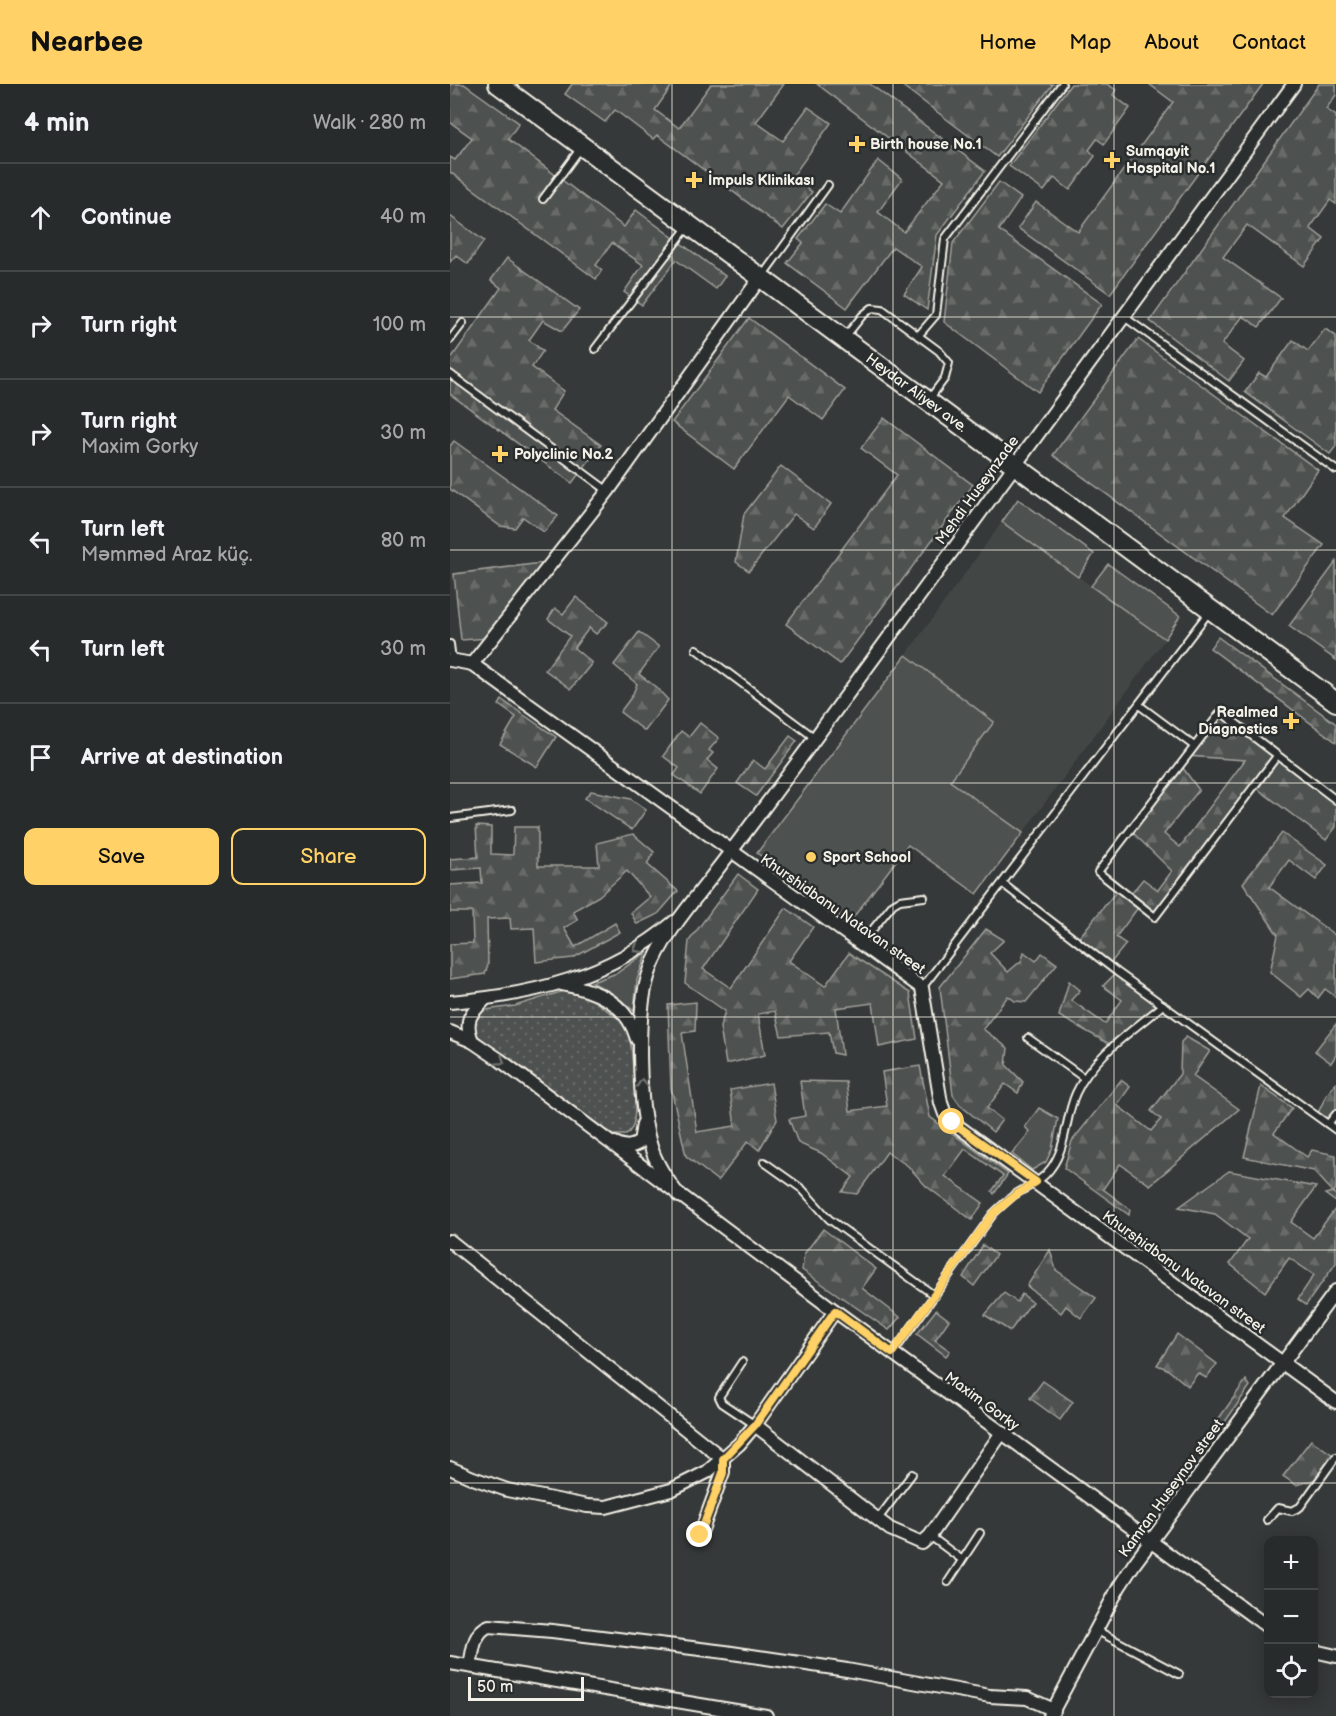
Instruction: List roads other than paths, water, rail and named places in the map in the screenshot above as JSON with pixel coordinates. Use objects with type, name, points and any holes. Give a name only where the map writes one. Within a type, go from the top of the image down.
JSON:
[{"type":"main road","name":"Heydar Aliyev ave.","points":[[498,84],[1336,702]]},
{"type":"street","name":"Mehdi Huseynzade","points":[[684,914],[816,738],[1294,84]]},
{"type":"street","points":[[472,664],[608,491],[760,278]]},
{"type":"street","name":"Khurshidbanu Natavan street","points":[[451,660],[472,664],[922,988],[938,1089],[945,1114],[952,1122],[1336,1402]]},
{"type":"street","points":[[450,1002],[528,993],[562,984],[621,959],[684,914]]},
{"type":"street","points":[[603,1138],[630,1148],[640,1142],[643,1134],[641,1010],[644,987],[651,967],[684,914]]},
{"type":"street","points":[[562,984],[588,988],[598,993],[629,1018],[637,1038],[641,1061]]},
{"type":"street","points":[[471,1041],[467,1029],[468,1021],[473,1011],[485,999]]},
{"type":"street","name":"Maxim Gorky","points":[[450,1032],[471,1041],[500,1060],[679,1196],[1001,1434],[1264,1623]]},
{"type":"street","points":[[644,1113],[653,1153],[663,1175],[679,1196]]},
{"type":"street","points":[[450,1241],[723,1459]]},
{"type":"street","name":"Kamran Huseynov street","points":[[1052,1713],[1124,1579],[1336,1291]]},
{"type":"street","points":[[450,1468],[507,1490],[588,1506],[606,1507],[671,1490],[707,1472],[723,1459],[755,1425],[835,1311]]},
{"type":"street","points":[[755,1425],[890,1529],[922,1543],[930,1536],[1001,1434]]},
{"type":"street","points":[[700,1535],[723,1473],[723,1459]]},
{"type":"street","points":[[470,1666],[477,1634],[489,1626],[552,1631],[725,1652],[847,1670],[990,1696],[1027,1698],[1052,1713]]},
{"type":"street","points":[[1318,1652],[1336,1656]]},
{"type":"street","points":[[450,1663],[766,1716]]},
{"type":"lane","points":[[918,336],[936,315],[945,239],[1062,84]]},
{"type":"lane","points":[[543,199],[583,146]]},
{"type":"lane","points":[[760,278],[828,185]]},
{"type":"lane","points":[[595,349],[689,225]]},
{"type":"lane","points":[[844,339],[862,316],[872,308],[882,309],[939,351],[949,363],[945,378],[928,401]]},
{"type":"lane","points":[[1123,316],[1336,471]]},
{"type":"lane","points":[[450,340],[463,323]]},
{"type":"lane","points":[[450,374],[608,491]]},
{"type":"lane","points":[[922,988],[1211,610]]},
{"type":"lane","points":[[450,644],[451,660]]},
{"type":"lane","points":[[696,649],[816,738]]},
{"type":"lane","points":[[1139,705],[1194,746]]},
{"type":"lane","points":[[1277,756],[1155,916],[1098,872],[1221,712],[1336,800]]},
{"type":"lane","points":[[450,818],[512,810]]},
{"type":"lane","points":[[1003,885],[1163,1005],[1336,1130]]},
{"type":"lane","points":[[860,945],[892,904],[900,900],[924,897]]},
{"type":"lane","points":[[892,1353],[993,1214],[1046,1174],[1053,1165],[1059,1152],[1070,1108],[1084,1078],[1113,1046],[1163,1005]]},
{"type":"lane","points":[[1028,1038],[1084,1078]]},
{"type":"lane","points":[[1328,1124],[1336,1114]]},
{"type":"lane","points":[[764,1162],[802,1189],[829,1220],[935,1296]]},
{"type":"lane","points":[[742,1362],[719,1397],[722,1403],[755,1425]]},
{"type":"lane","points":[[1267,1520],[1278,1508],[1292,1512],[1300,1507],[1336,1457]]},
{"type":"lane","points":[[877,1519],[912,1474]]},
{"type":"lane","points":[[948,1582],[980,1533]]},
{"type":"lane","points":[[930,1536],[961,1559]]},
{"type":"lane","points":[[1096,1630],[1179,1674]]},
{"type":"place","name":"Birth house No.1","points":[[857,144]]},
{"type":"place","name":"Sumqayit Hospital No.1","points":[[1112,160]]},
{"type":"place","name":"İmpuls Klinikası","points":[[694,180]]},
{"type":"place","name":"Polyclinic No.2","points":[[500,454]]},
{"type":"place","name":"Realmed Diagnostics","points":[[1291,721]]},
{"type":"place","name":"Sport School","points":[[811,857]]}]
